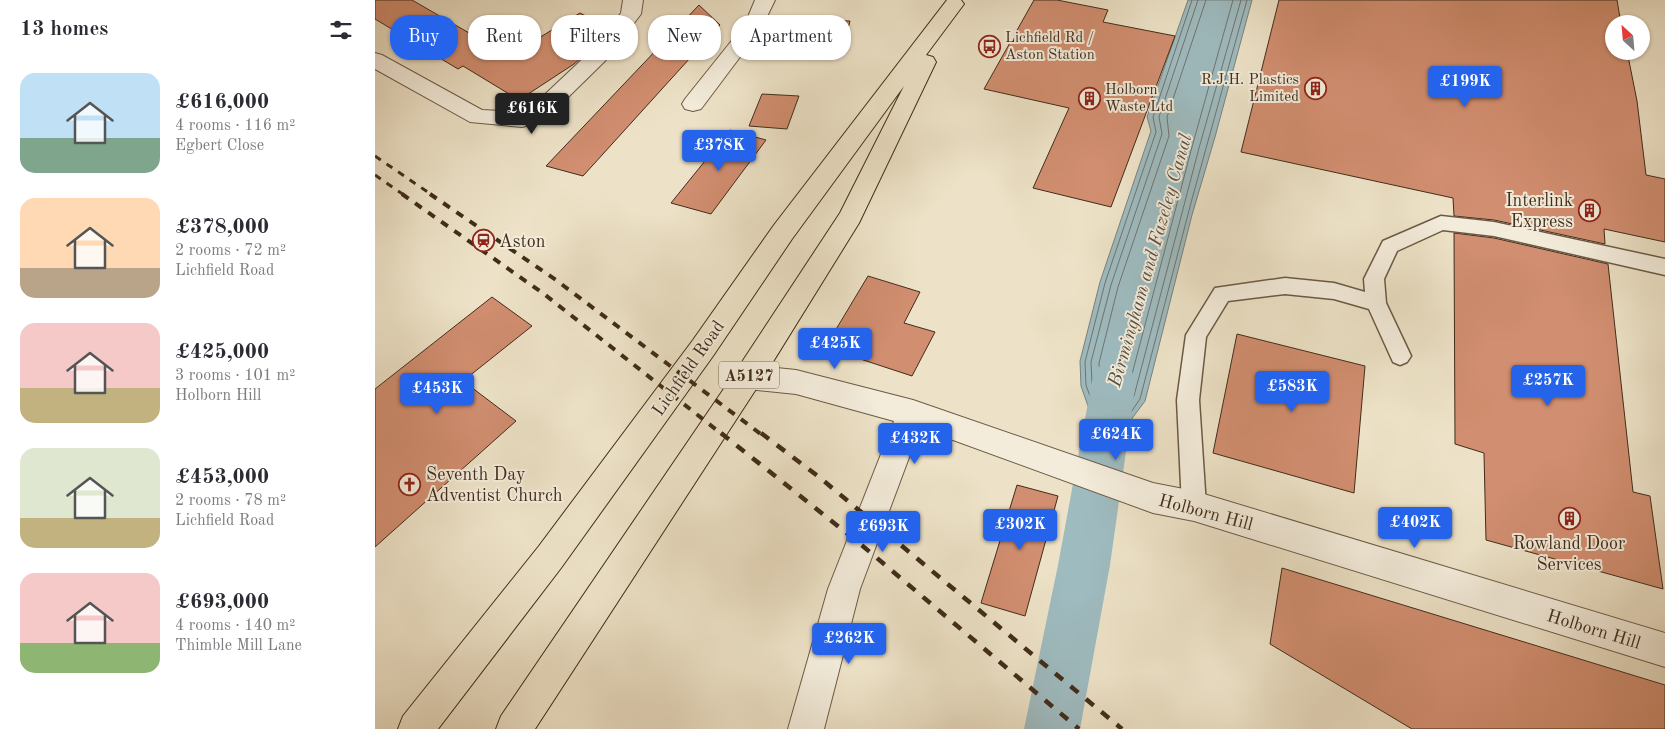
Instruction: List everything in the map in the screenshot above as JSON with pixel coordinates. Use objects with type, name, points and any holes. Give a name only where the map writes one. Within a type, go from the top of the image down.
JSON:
[{"type":"main road","name":"Lichfield Road","points":[[514,729],[748,377],[850,217],[956,2]]},
{"type":"main road","name":"Lichfield Road","points":[[416,729],[550,557],[703,348],[783,232],[956,2]]},
{"type":"street","points":[[375,60],[477,117],[522,120],[548,104],[598,56],[631,14],[633,0]]},
{"type":"street","points":[[693,104],[755,25],[765,0]]},
{"type":"street","name":"Holborn Hill","points":[[748,377],[797,382],[913,413],[1153,498],[1194,506],[1665,650]]},
{"type":"street","points":[[806,729],[844,588],[903,433],[913,413]]},
{"type":"lane","points":[[1400,356],[1376,303],[1374,279],[1390,246],[1441,223],[1494,229],[1665,267]]},
{"type":"lane","points":[[1194,506],[1188,400],[1196,335],[1222,294],[1285,286],[1334,290],[1376,303]]},
{"type":"water","points":[[1188,0],[1252,0],[1192,215],[1145,401],[1113,444],[1096,437],[1096,429],[1081,386],[1080,361],[1100,282],[1151,131],[1147,117]]},
{"type":"building","points":[[375,0],[412,0],[438,15],[390,15],[390,28],[375,19]]},
{"type":"building","name":"Holborn Waste Ltd","points":[[1034,0],[1057,0],[1108,10],[1103,22],[1175,36],[1111,207],[1033,188],[1069,108],[984,89]]},
{"type":"building","points":[[1279,0],[1617,0],[1620,15],[1605,15],[1605,60],[1629,60],[1637,101],[1646,175],[1665,179],[1665,242],[1604,229],[1605,244],[1494,220],[1454,216],[1453,198],[1241,152]]},
{"type":"building","points":[[699,5],[710,15],[689,15]]},
{"type":"building","points":[[458,27],[468,32],[468,60],[541,60],[541,37],[551,31],[551,60],[579,60],[519,100],[463,66],[458,69],[443,60],[458,60]]},
{"type":"building","points":[[648,59],[688,60],[583,176],[546,166]]},
{"type":"building","points":[[762,94],[799,96],[787,129],[749,126]]},
{"type":"building","points":[[730,130],[766,140],[711,214],[671,203]]},
{"type":"building","points":[[1454,233],[1494,238],[1608,264],[1633,492],[1650,496],[1663,589],[1486,540],[1484,453],[1455,444]]},
{"type":"building","points":[[868,276],[920,292],[904,323],[935,332],[912,376],[839,352],[848,336],[835,331]]},
{"type":"building","name":"Seventh Day Adventist Church","points":[[492,297],[532,326],[463,381],[516,421],[375,547],[375,389]]},
{"type":"building","points":[[1237,334],[1365,366],[1354,493],[1213,453]]},
{"type":"building","points":[[1017,485],[1058,496],[1025,616],[981,603]]},
{"type":"building","points":[[1282,568],[1665,685],[1665,729],[1412,729],[1270,644]]},
{"type":"waterway","name":"Birmingham and Fazeley Canal","points":[[1052,729],[1084,565],[1114,381]]},
{"type":"railway","points":[[375,156],[432,195]]},
{"type":"railway","points":[[375,175],[404,195]]},
{"type":"railway","points":[[402,194],[544,294],[723,435]]},
{"type":"railway","points":[[430,194],[556,280],[762,435]]},
{"type":"railway","points":[[721,433],[858,542],[1079,729]]},
{"type":"railway","points":[[761,433],[819,477],[1122,729]]},
{"type":"place","name":"Lichfield Rd / Aston Station","points":[[989,46]]},
{"type":"place","name":"R.J.H. Plastics Limited","points":[[1315,88]]},
{"type":"place","name":"Holborn Waste Ltd","points":[[1089,98]]},
{"type":"place","name":"Interlink Express","points":[[1589,210]]},
{"type":"place","name":"Aston","points":[[483,241]]},
{"type":"place","name":"Seventh Day Adventist Church","points":[[410,484]]},
{"type":"place","name":"Rowland Door Services","points":[[1569,518]]}]
